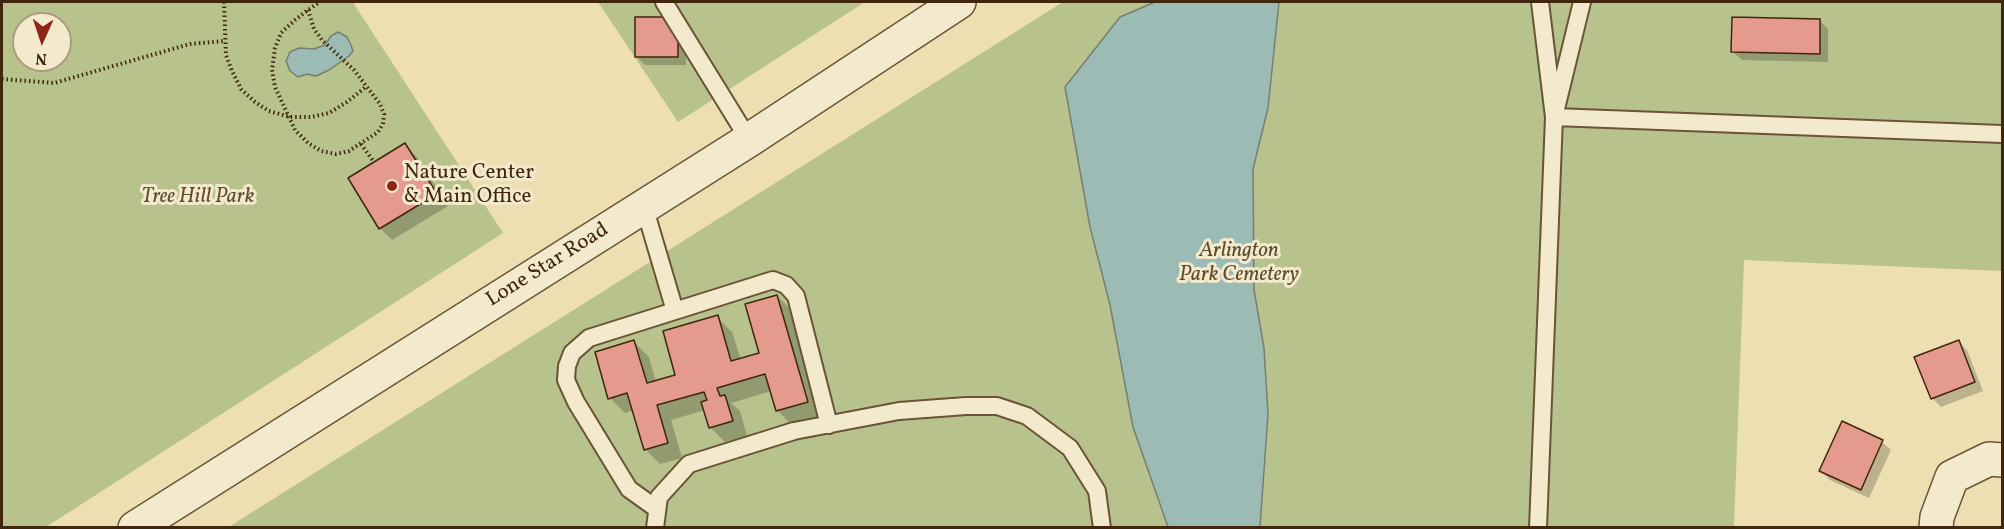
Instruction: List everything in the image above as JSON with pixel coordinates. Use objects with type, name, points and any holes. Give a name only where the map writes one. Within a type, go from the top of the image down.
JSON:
[{"type":"street","name":"Lone Star Road","points":[[135,528],[749,140],[959,2]]},
{"type":"street","points":[[1936,528],[1937,516],[1952,477],[1989,459],[2002,460]]},
{"type":"lane","points":[[664,2],[749,140]]},
{"type":"lane","points":[[1538,528],[1554,117],[1540,2]]},
{"type":"lane","points":[[1554,117],[1582,2]]},
{"type":"lane","points":[[1554,117],[2002,134]]},
{"type":"lane","points":[[644,206],[675,311]]},
{"type":"lane","points":[[657,509],[629,489],[576,402],[566,380],[567,366],[572,353],[589,338],[773,280],[786,285],[796,296],[830,425]]},
{"type":"lane","points":[[655,528],[660,498],[688,464],[794,431],[899,411],[998,406],[1028,416],[1070,448],[1097,491],[1102,528]]},
{"type":"path","points":[[224,2],[226,54],[241,89],[269,111],[290,117],[311,117],[329,112],[347,102],[367,86]]},
{"type":"path","points":[[308,10],[314,29],[322,40],[354,70],[380,104],[384,114],[383,124],[378,132],[349,151],[336,154],[321,151],[308,143],[296,129],[274,87],[272,70],[274,48],[281,33],[308,10],[320,2]]},
{"type":"path","points":[[2,79],[54,83],[190,44],[225,41]]},
{"type":"path","points":[[361,144],[374,162]]},
{"type":"green space","name":"Tree Hill Park","points":[[2,2],[357,2],[354,4],[503,233],[46,527],[2,527]]},
{"type":"green space","points":[[598,2],[865,2],[678,122]]},
{"type":"green space","name":"Arlington Park Cemetery","points":[[1063,2],[2002,2],[2002,271],[1744,260],[1734,527],[227,528]]},
{"type":"water","points":[[1155,2],[1279,2],[1268,108],[1253,169],[1254,290],[1264,348],[1268,414],[1260,527],[1168,527],[1133,427],[1110,305],[1090,227],[1065,87],[1120,17]]},
{"type":"water","points":[[338,32],[347,37],[351,45],[353,51],[349,56],[316,76],[307,74],[298,77],[290,71],[286,61],[290,52],[299,48],[314,49],[325,45],[331,36]]},
{"type":"building","points":[[635,17],[678,17],[678,57],[635,57]]},
{"type":"building","points":[[1732,17],[1820,19],[1820,54],[1731,52]]},
{"type":"building","name":"Nature Center & Main Office","points":[[405,143],[437,194],[379,229],[348,178]]},
{"type":"building","points":[[777,295],[808,402],[776,411],[765,374],[717,388],[720,396],[725,395],[733,421],[709,428],[701,402],[707,400],[704,392],[657,405],[668,443],[644,450],[627,393],[608,399],[595,352],[634,340],[647,383],[675,375],[663,331],[718,315],[731,361],[759,353],[745,304]]},
{"type":"building","points":[[1959,340],[1975,382],[1931,399],[1914,357]]},
{"type":"building","points":[[1842,421],[1883,440],[1861,490],[1819,471]]},
{"type":"place","name":"Nature Center & Main Office","points":[[392,186]]}]
